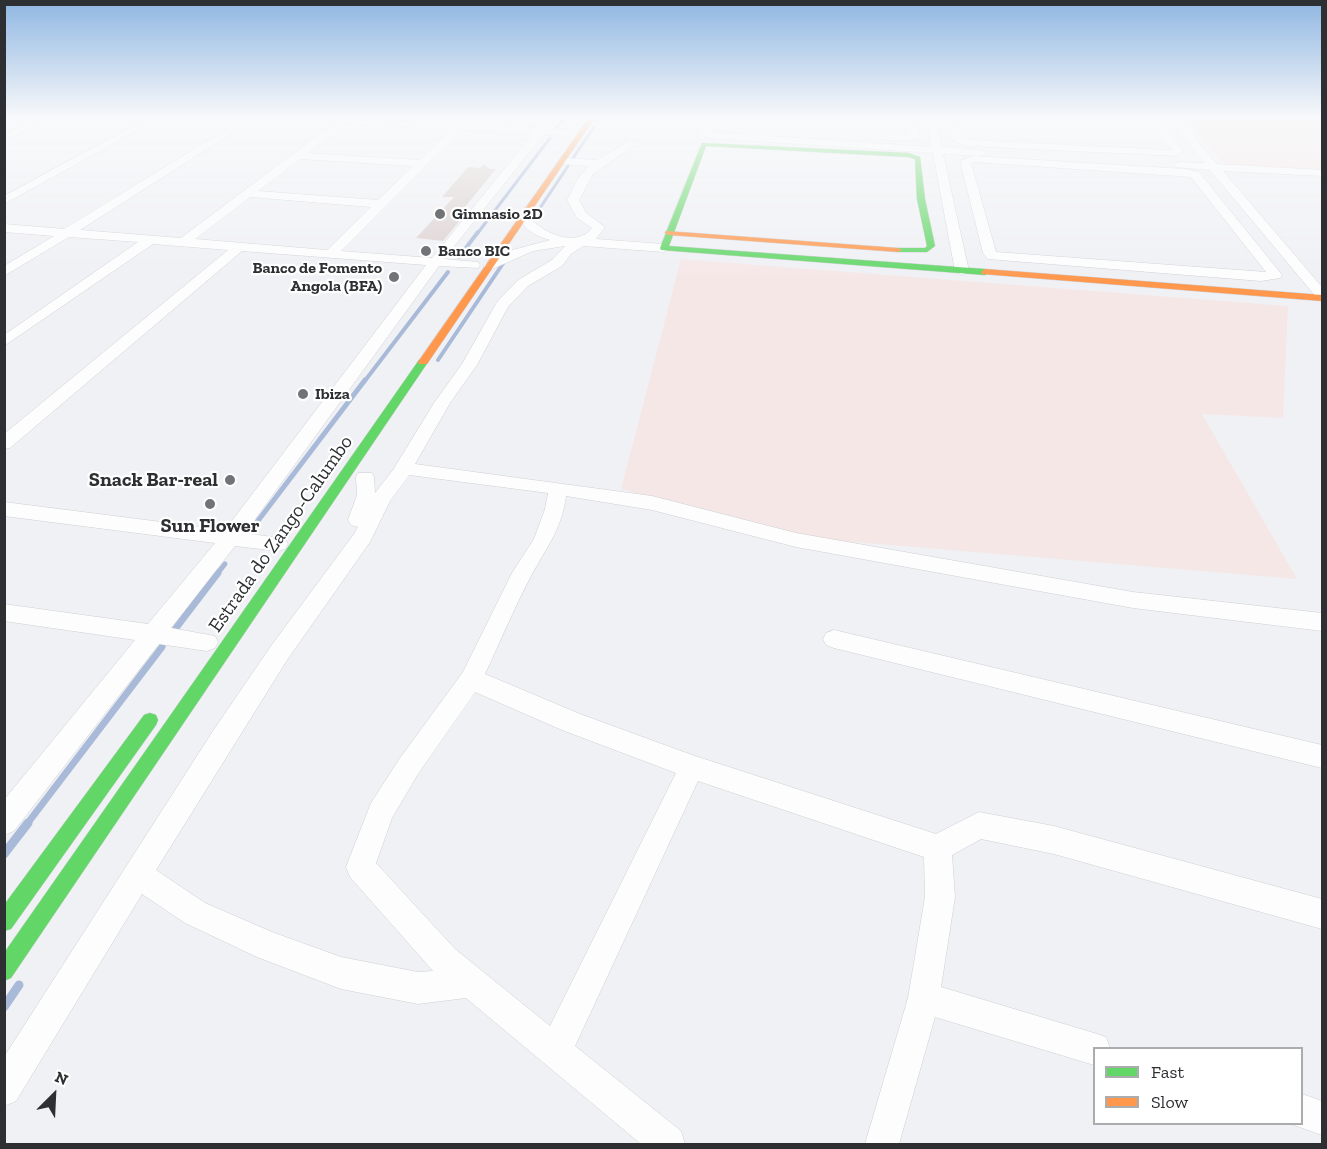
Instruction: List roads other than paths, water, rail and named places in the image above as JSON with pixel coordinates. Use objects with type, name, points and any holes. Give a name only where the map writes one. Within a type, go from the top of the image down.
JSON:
[{"type":"street","points":[[4,201],[57,173]]},
{"type":"street","points":[[4,272],[165,173]]},
{"type":"street","points":[[184,242],[278,173]]},
{"type":"street","points":[[330,254],[411,173]]},
{"type":"street","points":[[4,822],[230,538],[435,262],[508,173]]},
{"type":"street","points":[[460,282],[539,173]]},
{"type":"street","name":"Estrada do Zango-Calumbo","points":[[4,971],[355,476],[490,266],[528,211],[559,173]]},
{"type":"street","points":[[4,1089],[137,874],[273,663],[363,537],[381,499],[469,365],[502,305],[523,283],[557,263],[576,242],[593,235],[599,227],[580,215],[573,200],[577,187],[590,173]]},
{"type":"street","points":[[664,248],[691,173]]},
{"type":"street","points":[[928,173],[949,203],[993,256],[1261,277],[1275,275],[1195,174],[1185,173]]},
{"type":"street","points":[[943,173],[962,271]]},
{"type":"street","points":[[669,233],[927,250],[931,246],[961,173]]},
{"type":"street","points":[[1219,173],[1323,297]]},
{"type":"street","points":[[1308,173],[1323,183]]},
{"type":"street","points":[[250,194],[379,204]]},
{"type":"street","points":[[528,211],[527,222],[537,232],[553,238],[576,242]]},
{"type":"street","points":[[4,228],[435,262],[479,256]]},
{"type":"street","points":[[4,342],[150,240]]},
{"type":"street","points":[[490,266],[505,256],[525,248],[550,242],[576,242],[1323,297]]},
{"type":"street","points":[[795,258],[799,243]]},
{"type":"street","points":[[4,444],[238,247]]},
{"type":"street","points":[[1133,267],[1142,285]]},
{"type":"street","points":[[355,476],[404,466],[558,488],[652,503],[796,540],[1132,600],[1323,622]]},
{"type":"street","points":[[355,476],[377,487],[381,499]]},
{"type":"street","points":[[341,567],[366,495],[355,476]]},
{"type":"street","points":[[558,488],[555,509],[543,541],[522,573],[471,678],[409,766],[381,812],[360,867],[444,960],[668,1144]]},
{"type":"street","points":[[4,509],[230,538],[281,539]]},
{"type":"street","name":"Estrada do Zango-Calumbo","points":[[265,561],[281,539]]},
{"type":"street","points":[[4,612],[207,642]]},
{"type":"street","points":[[834,639],[1323,757]]},
{"type":"street","points":[[471,678],[571,722],[692,766],[938,848],[979,825],[1054,840],[1323,914]]},
{"type":"street","points":[[4,922],[158,709]]},
{"type":"street","points":[[555,1051],[692,766]]},
{"type":"street","points":[[882,1144],[924,998],[940,897],[938,848]]},
{"type":"street","points":[[137,874],[195,912],[268,946],[341,973],[418,988],[471,982]]},
{"type":"street","points":[[924,998],[1093,1048]]},
{"type":"street","points":[[1303,1111],[1323,1118]]},
{"type":"waterway","points":[[477,234],[524,173]]},
{"type":"waterway","points":[[532,220],[564,173]]},
{"type":"waterway","points":[[459,257],[478,232]]},
{"type":"waterway","points":[[438,360],[506,259]]},
{"type":"waterway","points":[[364,382],[448,272]]},
{"type":"waterway","points":[[251,530],[365,380]]},
{"type":"waterway","points":[[217,574],[225,564]]},
{"type":"waterway","points":[[176,628],[218,573]]},
{"type":"waterway","points":[[27,824],[162,647]]},
{"type":"waterway","points":[[4,854],[28,823]]},
{"type":"waterway","points":[[4,1007],[19,985]]},
{"type":"place","name":"Gimnasio 2D","points":[[440,214]]},
{"type":"place","name":"Banco BIC","points":[[426,251]]},
{"type":"place","name":"Banco de Fomento Angola (BFA)","points":[[394,277]]},
{"type":"place","name":"Ibiza","points":[[303,394]]},
{"type":"place","name":"Snack Bar-real","points":[[230,480]]},
{"type":"place","name":"Sun Flower","points":[[210,504]]}]
